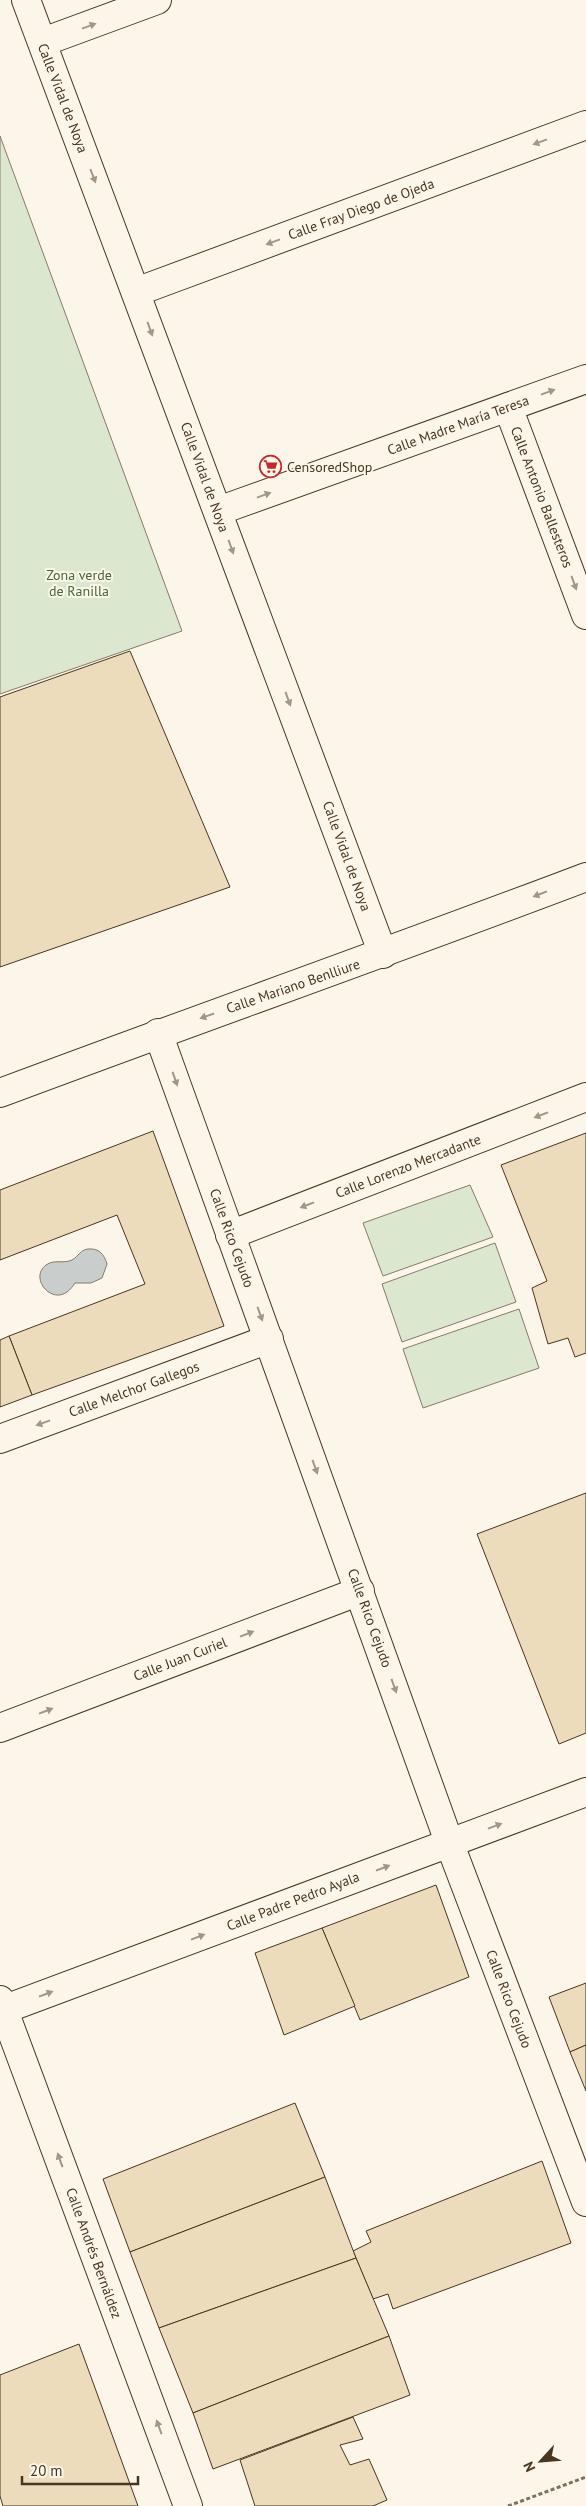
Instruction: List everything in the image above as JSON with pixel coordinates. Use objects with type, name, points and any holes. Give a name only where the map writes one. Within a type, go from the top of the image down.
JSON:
[{"type":"street","name":"Calle Vidal de Noya","points":[[26,0],[383,954]]},
{"type":"street","points":[[43,42],[157,0]]},
{"type":"street","name":"Calle Fray Diego de Ojeda","points":[[136,292],[586,125]]},
{"type":"street","name":"Calle Madre María Teresa","points":[[218,511],[586,378]]},
{"type":"street","name":"Calle Antonio Ballesteros","points":[[508,407],[586,615]]},
{"type":"street","name":"Calle Mariano Benlliure","points":[[0,1093],[158,1033],[383,954],[586,877]]},
{"type":"street","name":"Calle Rico Cejudo","points":[[158,1033],[449,1842],[586,2202]]},
{"type":"street","name":"Calle Lorenzo Mercadante","points":[[230,1235],[586,1097]]},
{"type":"street","name":"Calle Melchor Gallegos","points":[[0,1439],[269,1339]]},
{"type":"street","name":"Calle Juan Curiel","points":[[0,1728],[360,1591]]},
{"type":"street","name":"Calle Padre Pedro Ayala","points":[[1,2007],[586,1792]]},
{"type":"street","name":"Calle Andrés Bernáldez","points":[[1,2007],[188,2506]]},
{"type":"path","points":[[508,2506],[586,2477]]},
{"type":"green space","name":"Zona verde de Ranilla","points":[[0,136],[182,631],[0,694]]},
{"type":"green space","points":[[470,1185],[493,1237],[383,1276],[363,1223]]},
{"type":"green space","points":[[495,1243],[516,1302],[402,1342],[382,1284]]},
{"type":"green space","points":[[519,1309],[539,1368],[423,1408],[403,1349]]},
{"type":"shaded area","points":[[88,1249],[100,1252],[104,1257],[107,1264],[102,1278],[91,1283],[75,1283],[68,1291],[61,1295],[55,1295],[44,1288],[40,1276],[41,1270],[46,1265],[52,1262],[72,1260]]},
{"type":"building","points":[[130,651],[230,887],[0,967],[0,697]]},
{"type":"building","points":[[153,1131],[224,1326],[32,1395],[9,1336],[145,1284],[117,1215],[0,1260],[0,1190]]},
{"type":"building","points":[[586,1133],[586,1353],[575,1357],[568,1338],[548,1344],[532,1288],[547,1281],[501,1165]]},
{"type":"building","points":[[9,1336],[32,1395],[0,1407],[0,1340]]},
{"type":"building","points":[[586,1493],[586,1733],[559,1744],[477,1534]]},
{"type":"building","points":[[436,1885],[469,1977],[360,2020],[322,1928]]},
{"type":"building","points":[[322,1928],[355,2006],[284,2035],[255,1953]]},
{"type":"building","points":[[586,1983],[586,2045],[570,2052],[549,1997]]},
{"type":"building","points":[[586,2045],[586,2091],[570,2052]]},
{"type":"building","points":[[295,2103],[325,2177],[130,2252],[103,2179]]},
{"type":"building","points":[[542,2161],[571,2243],[393,2309],[388,2294],[373,2299],[353,2251],[371,2242],[366,2231]]},
{"type":"building","points":[[325,2177],[356,2258],[159,2328],[130,2252]]},
{"type":"building","points":[[356,2258],[389,2336],[193,2413],[159,2328]]},
{"type":"building","points":[[389,2336],[410,2395],[213,2469],[193,2413]]},
{"type":"building","points":[[79,2344],[138,2506],[3,2506],[0,2496],[0,2375]]},
{"type":"building","points":[[353,2417],[363,2439],[340,2445],[350,2465],[369,2459],[387,2500],[373,2506],[255,2506],[240,2460]]},
{"type":"place","name":"CensoredShop","points":[[271,467]]}]
